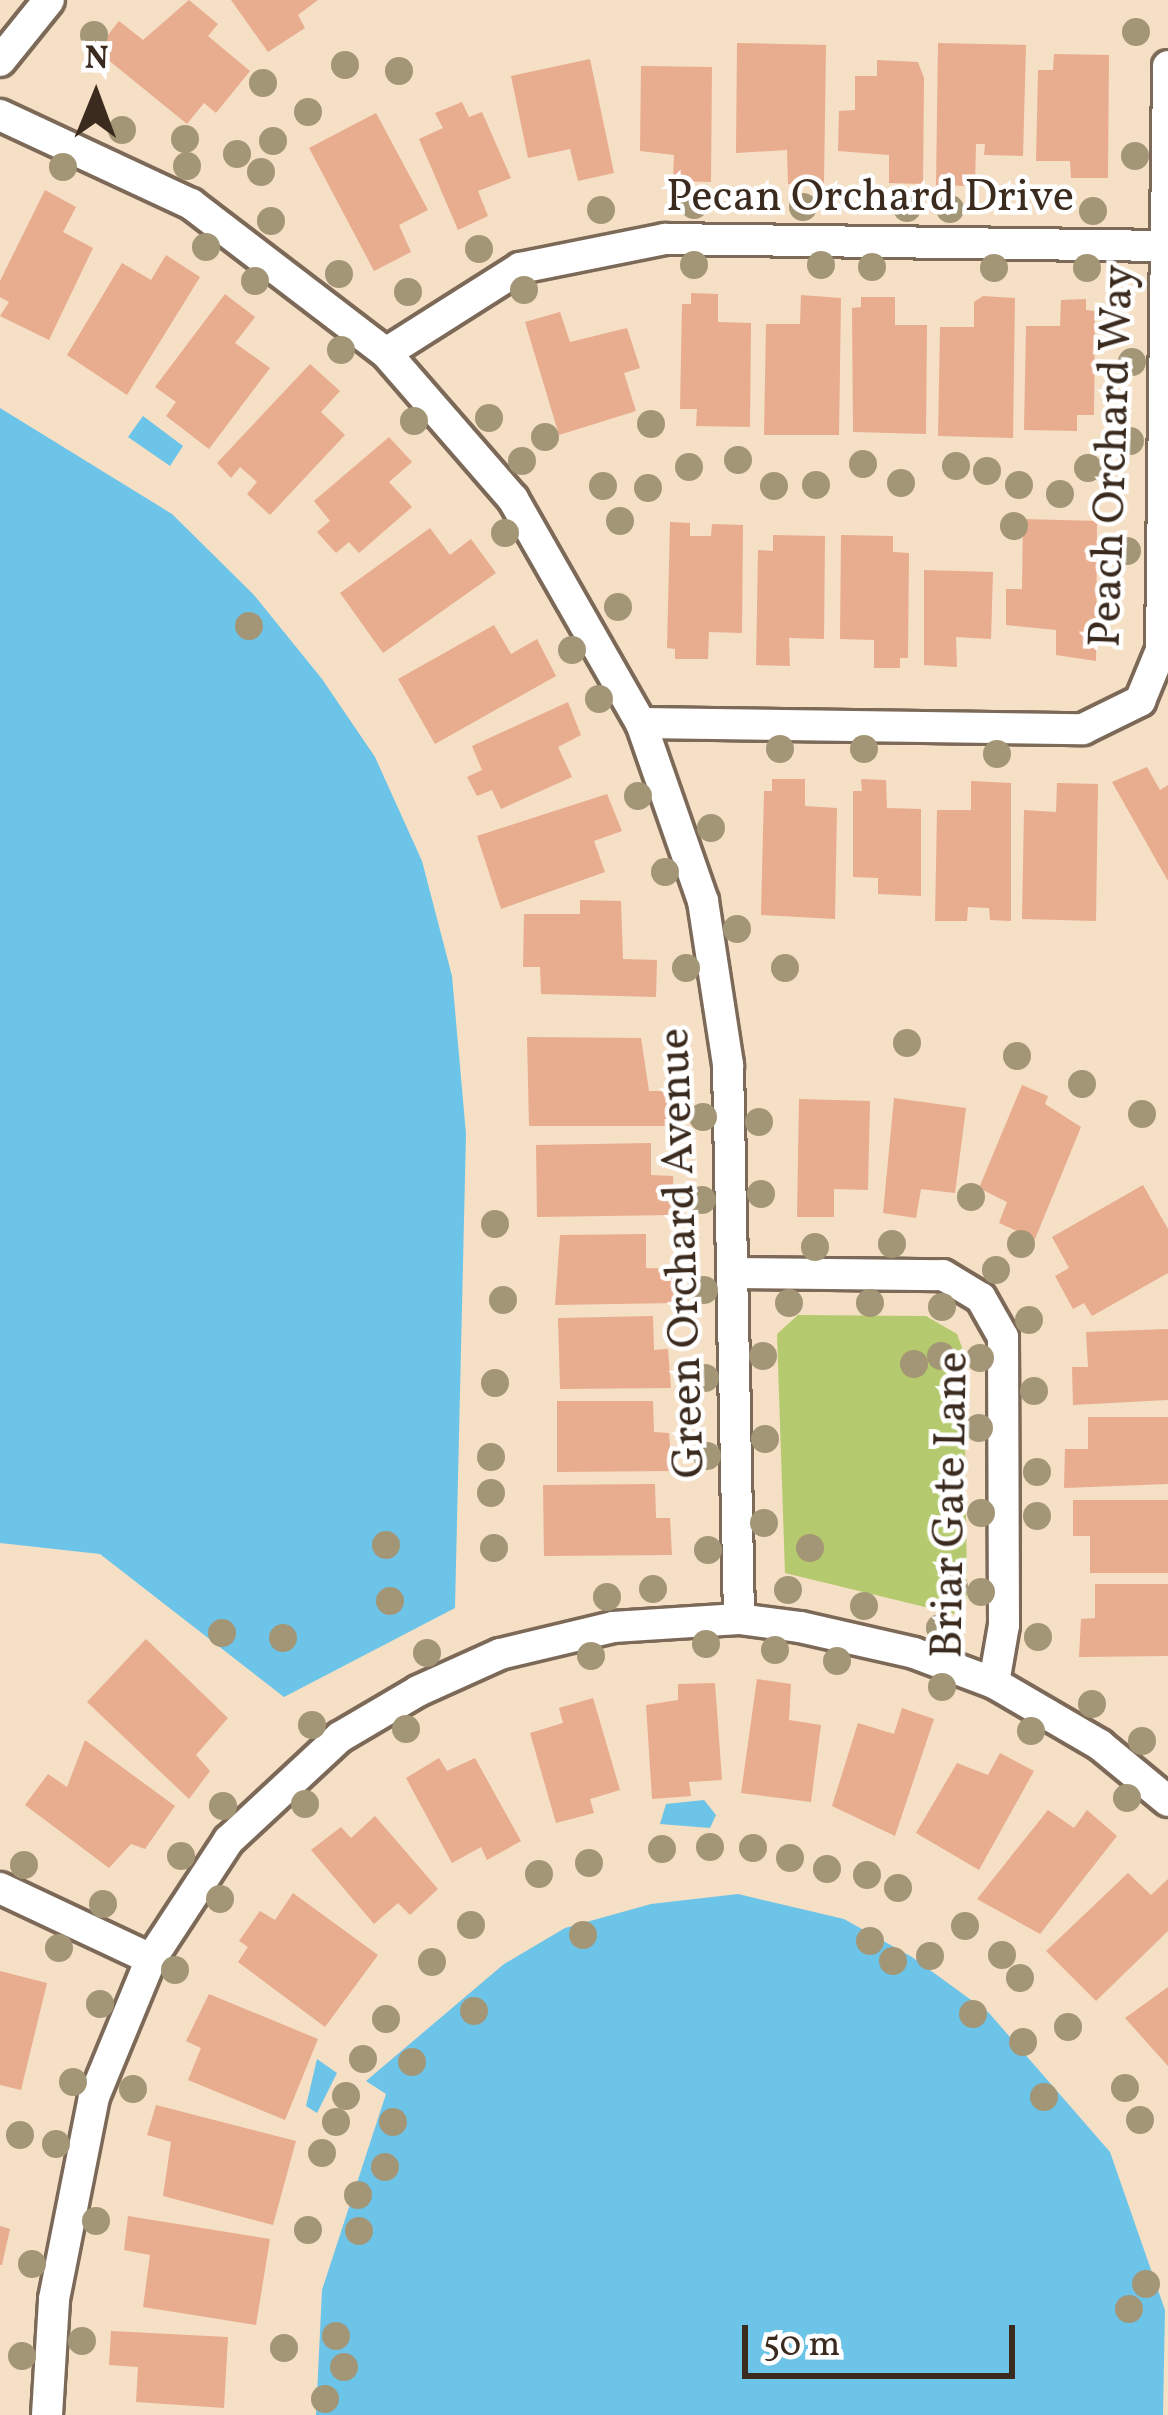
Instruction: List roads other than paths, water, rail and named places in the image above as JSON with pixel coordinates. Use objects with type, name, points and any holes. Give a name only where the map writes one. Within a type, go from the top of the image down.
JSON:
[{"type":"street","points":[[0,61],[49,0]]},
{"type":"street","name":"Peach Orchard Way","points":[[641,723],[1082,729],[1140,701],[1160,650],[1168,66]]},
{"type":"street","name":"Green Orchard Avenue","points":[[0,115],[191,204],[386,353],[513,500],[641,723],[703,901],[728,1064],[740,1619]]},
{"type":"street","name":"Pecan Orchard Drive","points":[[386,353],[520,268],[665,239],[1166,246]]},
{"type":"street","name":"Briar Gate Lane","points":[[736,1273],[943,1275],[981,1298],[1003,1337],[1004,1624],[994,1683]]},
{"type":"street","points":[[47,2415],[54,2299],[94,2097],[151,1959],[229,1840],[340,1737],[418,1691],[500,1654],[613,1628],[740,1619],[914,1653],[994,1683],[1100,1745],[1168,1801]]},
{"type":"street","points":[[0,1888],[151,1959]]},
{"type":"water","points":[[0,408],[172,514],[254,595],[322,679],[375,757],[422,861],[452,976],[466,1134],[455,1608],[284,1697],[100,1554],[0,1543]]},
{"type":"water","points":[[143,416],[183,446],[170,466],[128,437]]},
{"type":"water","points":[[704,1800],[716,1815],[710,1828],[660,1824],[666,1804]]},
{"type":"water","points":[[738,1894],[844,1919],[912,1957],[989,2013],[1110,2152],[1165,2310],[1163,2415],[316,2415],[322,2290],[386,2094],[366,2081],[504,1964],[565,1928],[651,1904]]},
{"type":"water","points":[[317,2059],[337,2073],[317,2113],[306,2106]]}]
